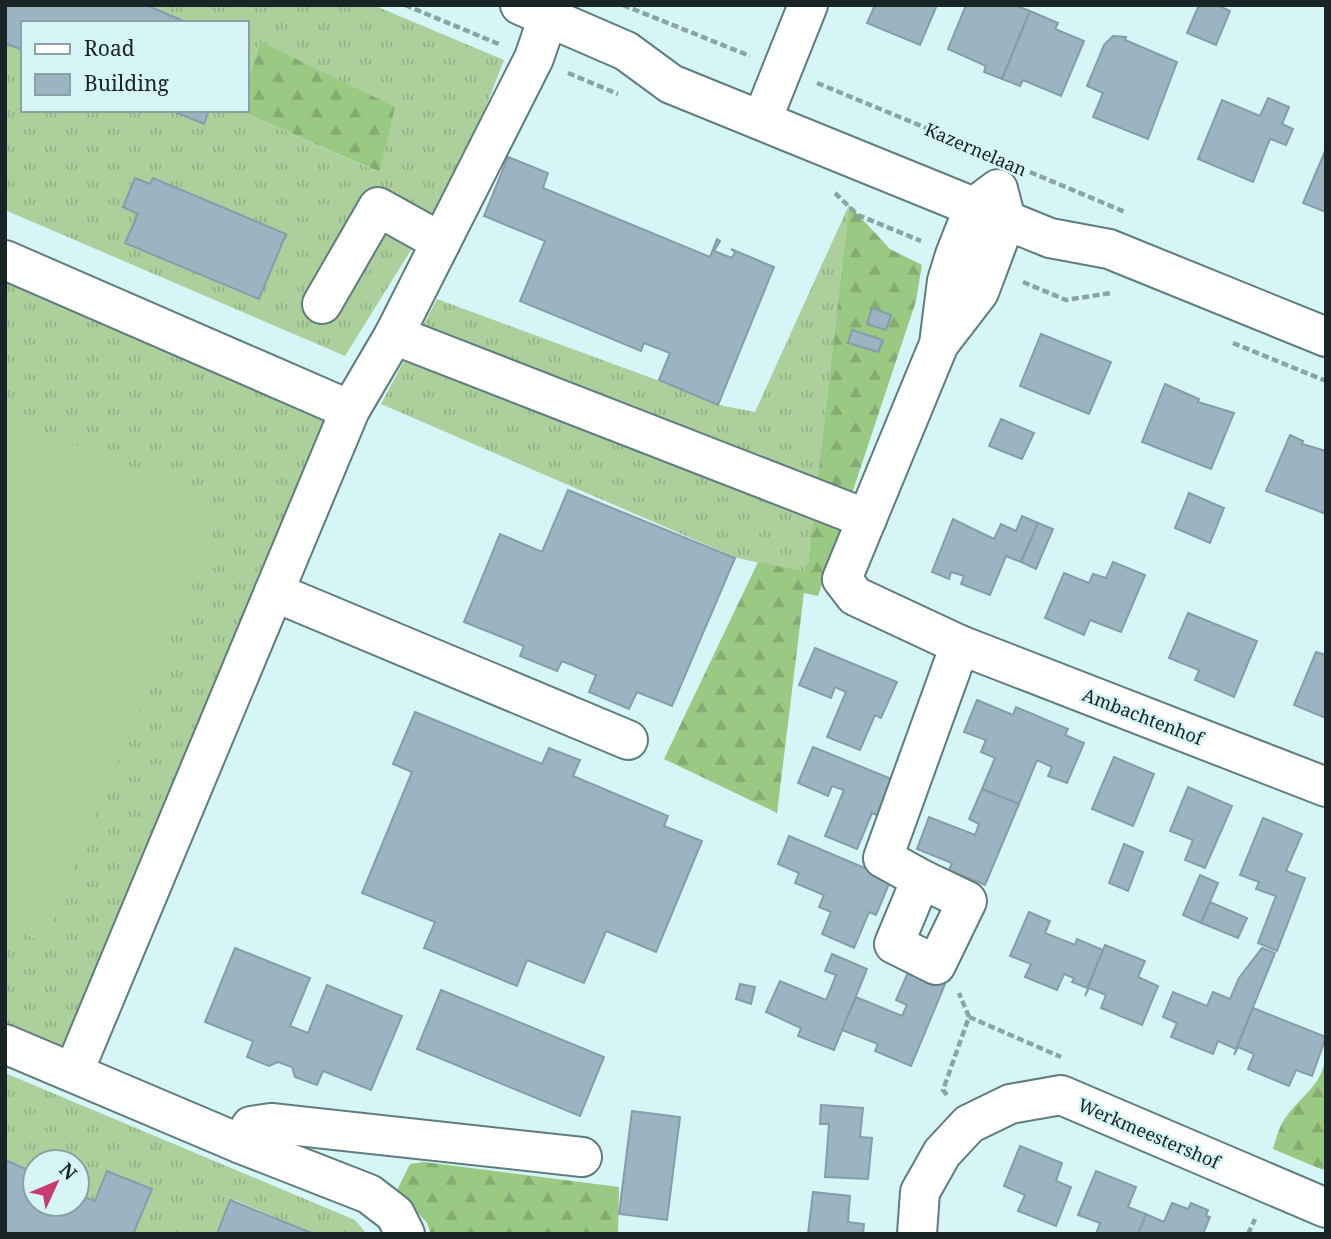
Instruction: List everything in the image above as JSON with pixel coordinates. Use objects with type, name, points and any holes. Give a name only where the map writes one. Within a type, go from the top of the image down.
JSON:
[{"type":"street","points":[[772,95],[807,5]]},
{"type":"street","points":[[74,1071],[351,410],[394,335],[534,58],[534,11]]},
{"type":"street","name":"Kazernelaan","points":[[534,11],[626,51],[671,84],[772,95],[1056,212],[1109,248],[1326,337]]},
{"type":"street","name":"Ambachtenhof","points":[[998,188],[947,281],[939,344],[842,579],[855,596],[960,646],[1326,787]]},
{"type":"street","points":[[322,303],[378,208],[441,242]]},
{"type":"street","points":[[5,260],[351,410]]},
{"type":"street","points":[[394,335],[867,519]]},
{"type":"street","points":[[274,592],[628,740]]},
{"type":"street","points":[[921,879],[894,944],[936,965],[967,901],[883,858],[960,646]]},
{"type":"street","points":[[5,1044],[241,1144],[369,1194],[395,1214],[405,1234]]},
{"type":"street","name":"Werkmeestershof","points":[[917,1234],[920,1192],[942,1153],[969,1124],[1010,1104],[1061,1096],[1326,1208]]},
{"type":"street","points":[[241,1144],[251,1126],[271,1123],[582,1157]]},
{"type":"path","name":"Kazernelaan","points":[[623,5],[772,95],[998,188],[1134,215]]},
{"type":"path","points":[[936,965],[955,984],[969,1017],[943,1090],[969,1124]]},
{"type":"green space","points":[[5,5],[373,5],[504,60],[462,168],[345,356],[5,210]]},
{"type":"green space","points":[[261,42],[395,107],[379,172],[243,112],[248,112],[248,80]]},
{"type":"green space","points":[[849,205],[807,573],[737,558],[381,404],[437,299],[719,405],[755,412]]},
{"type":"green space","points":[[849,205],[890,249],[922,265],[916,301],[818,596],[804,593],[777,813],[664,759],[758,562],[807,572]]},
{"type":"green space","points":[[5,267],[330,408],[73,1051],[5,1023]]},
{"type":"green space","points":[[5,417],[223,506],[44,942],[5,927]]},
{"type":"green space","points":[[1326,1053],[1326,1163],[1323,1170],[1273,1149],[1286,1117],[1322,1072]]},
{"type":"green space","points":[[5,1073],[355,1220],[367,1234],[313,1234],[235,1200],[220,1234],[5,1234]]},
{"type":"green space","points":[[424,1162],[619,1187],[618,1234],[431,1234],[427,1223],[397,1190],[410,1164]]},
{"type":"building","points":[[5,5],[146,5],[183,21],[21,21],[21,49],[5,43]]},
{"type":"building","points":[[875,5],[937,5],[920,45],[867,23]]},
{"type":"building","points":[[966,5],[1015,5],[1030,11],[1002,79],[984,72],[986,66],[948,49]]},
{"type":"building","points":[[1199,5],[1217,5],[1230,11],[1216,45],[1187,33]]},
{"type":"building","points":[[1030,11],[1058,23],[1055,29],[1084,41],[1061,96],[1023,80],[1020,86],[1002,79]]},
{"type":"building","points":[[1113,36],[1126,37],[1125,40],[1177,62],[1148,139],[1093,117],[1103,93],[1087,86],[1104,45]]},
{"type":"building","points":[[1268,98],[1289,107],[1282,124],[1293,129],[1286,145],[1270,139],[1253,182],[1198,159],[1222,100],[1260,116]]},
{"type":"building","points":[[175,112],[208,112],[204,124]]},
{"type":"building","points":[[1326,149],[1326,212],[1303,203]]},
{"type":"building","points":[[508,157],[548,173],[543,188],[710,257],[717,239],[720,241],[714,251],[732,258],[735,252],[731,249],[774,267],[718,405],[659,380],[670,353],[644,343],[641,351],[520,301],[545,241],[484,216]]},
{"type":"building","points":[[135,178],[150,184],[153,178],[286,234],[259,299],[125,243],[138,214],[123,207]]},
{"type":"building","points":[[872,308],[891,315],[886,330],[867,324]]},
{"type":"building","points":[[852,330],[883,340],[878,352],[848,343]]},
{"type":"building","points":[[1041,334],[1111,362],[1089,414],[1020,386]]},
{"type":"building","points":[[1165,384],[1199,399],[1198,402],[1234,413],[1211,469],[1142,442]]},
{"type":"building","points":[[1001,419],[1034,433],[1022,459],[989,446]]},
{"type":"building","points":[[1290,435],[1303,441],[1302,444],[1326,451],[1326,514],[1266,491]]},
{"type":"building","points":[[568,490],[735,558],[672,706],[637,692],[629,709],[589,692],[596,675],[562,661],[557,671],[520,656],[524,646],[464,622],[500,534],[542,552]]},
{"type":"building","points":[[1189,493],[1224,508],[1210,543],[1175,528]]},
{"type":"building","points":[[1022,516],[1038,523],[1021,562],[1006,556],[990,595],[961,584],[964,576],[951,572],[949,579],[932,572],[953,519],[994,539],[1001,524],[1016,531]]},
{"type":"building","points":[[1038,523],[1053,529],[1036,569],[1021,562]]},
{"type":"building","points":[[1113,562],[1145,575],[1121,632],[1090,620],[1084,635],[1045,618],[1064,573],[1089,583],[1093,574],[1106,578]]},
{"type":"building","points":[[1188,613],[1257,641],[1234,697],[1195,680],[1199,670],[1169,658]]},
{"type":"building","points":[[815,648],[897,682],[881,718],[875,715],[860,750],[827,737],[846,692],[835,687],[831,698],[799,685]]},
{"type":"building","points":[[1316,652],[1326,655],[1326,718],[1294,705]]},
{"type":"building","points":[[977,700],[1013,715],[1016,707],[1068,729],[1065,735],[1084,743],[1067,783],[1048,776],[1052,767],[1037,760],[1019,804],[982,789],[995,758],[981,752],[986,740],[964,732]]},
{"type":"building","points":[[415,712],[542,764],[549,748],[580,760],[573,776],[668,816],[664,826],[702,841],[656,952],[606,931],[584,983],[527,960],[517,986],[424,948],[435,922],[362,893],[412,772],[393,764]]},
{"type":"building","points":[[813,747],[894,780],[879,816],[872,813],[857,849],[825,836],[844,790],[832,786],[828,796],[798,783]]},
{"type":"building","points":[[1114,757],[1154,774],[1133,826],[1092,809]]},
{"type":"building","points":[[1188,787],[1232,806],[1205,868],[1185,860],[1193,840],[1170,831]]},
{"type":"building","points":[[982,789],[1019,804],[985,885],[949,870],[952,863],[917,849],[929,817],[975,835],[979,824],[969,819]]},
{"type":"building","points":[[1263,818],[1302,834],[1286,871],[1305,878],[1277,951],[1258,943],[1276,896],[1256,889],[1259,882],[1240,875]]},
{"type":"building","points":[[789,836],[891,879],[876,915],[869,912],[854,948],[822,934],[831,912],[819,907],[824,895],[795,883],[799,873],[778,864]]},
{"type":"building","points":[[1124,844],[1143,852],[1128,891],[1109,883]]},
{"type":"building","points":[[1200,875],[1218,883],[1201,923],[1183,915]]},
{"type":"building","points":[[1210,902],[1247,918],[1238,938],[1201,923]]},
{"type":"building","points":[[1029,912],[1050,921],[1045,933],[1075,945],[1077,939],[1103,950],[1087,988],[1072,982],[1074,978],[1064,974],[1057,990],[1025,977],[1031,964],[1010,956]]},
{"type":"building","points":[[1105,945],[1145,961],[1138,977],[1158,986],[1142,1025],[1101,1008],[1106,995],[1089,988],[1085,996]]},
{"type":"building","points":[[235,948],[310,978],[290,1026],[308,1033],[327,985],[402,1016],[371,1090],[323,1071],[317,1085],[295,1077],[292,1067],[278,1062],[269,1066],[247,1057],[253,1041],[205,1022]]},
{"type":"building","points":[[1262,948],[1275,953],[1236,1049],[1218,1041],[1213,1054],[1171,1037],[1177,1023],[1163,1017],[1173,992],[1207,1006],[1213,992],[1230,999],[1239,978]]},
{"type":"building","points":[[832,954],[867,969],[834,1050],[798,1036],[801,1028],[766,1012],[780,981],[826,1000],[836,975],[825,971]]},
{"type":"building","points":[[909,970],[945,984],[911,1066],[875,1051],[878,1044],[842,1030],[856,997],[902,1016],[907,1005],[896,1000]]},
{"type":"building","points":[[740,984],[755,987],[751,1004],[736,999]]},
{"type":"building","points":[[441,990],[604,1057],[580,1116],[417,1049]]},
{"type":"building","points":[[1253,1008],[1326,1037],[1312,1076],[1296,1070],[1289,1086],[1248,1069],[1254,1054],[1238,1047],[1234,1055]]},
{"type":"building","points":[[821,1105],[863,1108],[860,1137],[872,1138],[868,1179],[825,1177],[829,1124],[820,1124]]},
{"type":"building","points":[[632,1111],[680,1117],[667,1220],[619,1214]]},
{"type":"building","points":[[1020,1146],[1062,1163],[1056,1181],[1071,1187],[1056,1226],[1018,1211],[1025,1195],[1004,1186]]},
{"type":"building","points":[[5,1160],[21,1167],[21,1218],[91,1218],[91,1199],[95,1201],[107,1171],[152,1189],[133,1234],[5,1234]]},
{"type":"building","points":[[1096,1171],[1136,1187],[1128,1207],[1146,1214],[1138,1234],[1096,1234],[1100,1223],[1078,1215]]},
{"type":"building","points":[[813,1192],[850,1196],[848,1222],[864,1224],[863,1234],[808,1234]]},
{"type":"building","points":[[230,1200],[314,1234],[217,1234]]},
{"type":"building","points":[[1172,1203],[1188,1209],[1191,1203],[1208,1210],[1206,1216],[1210,1217],[1203,1234],[1138,1234],[1146,1214],[1164,1222]]}]
